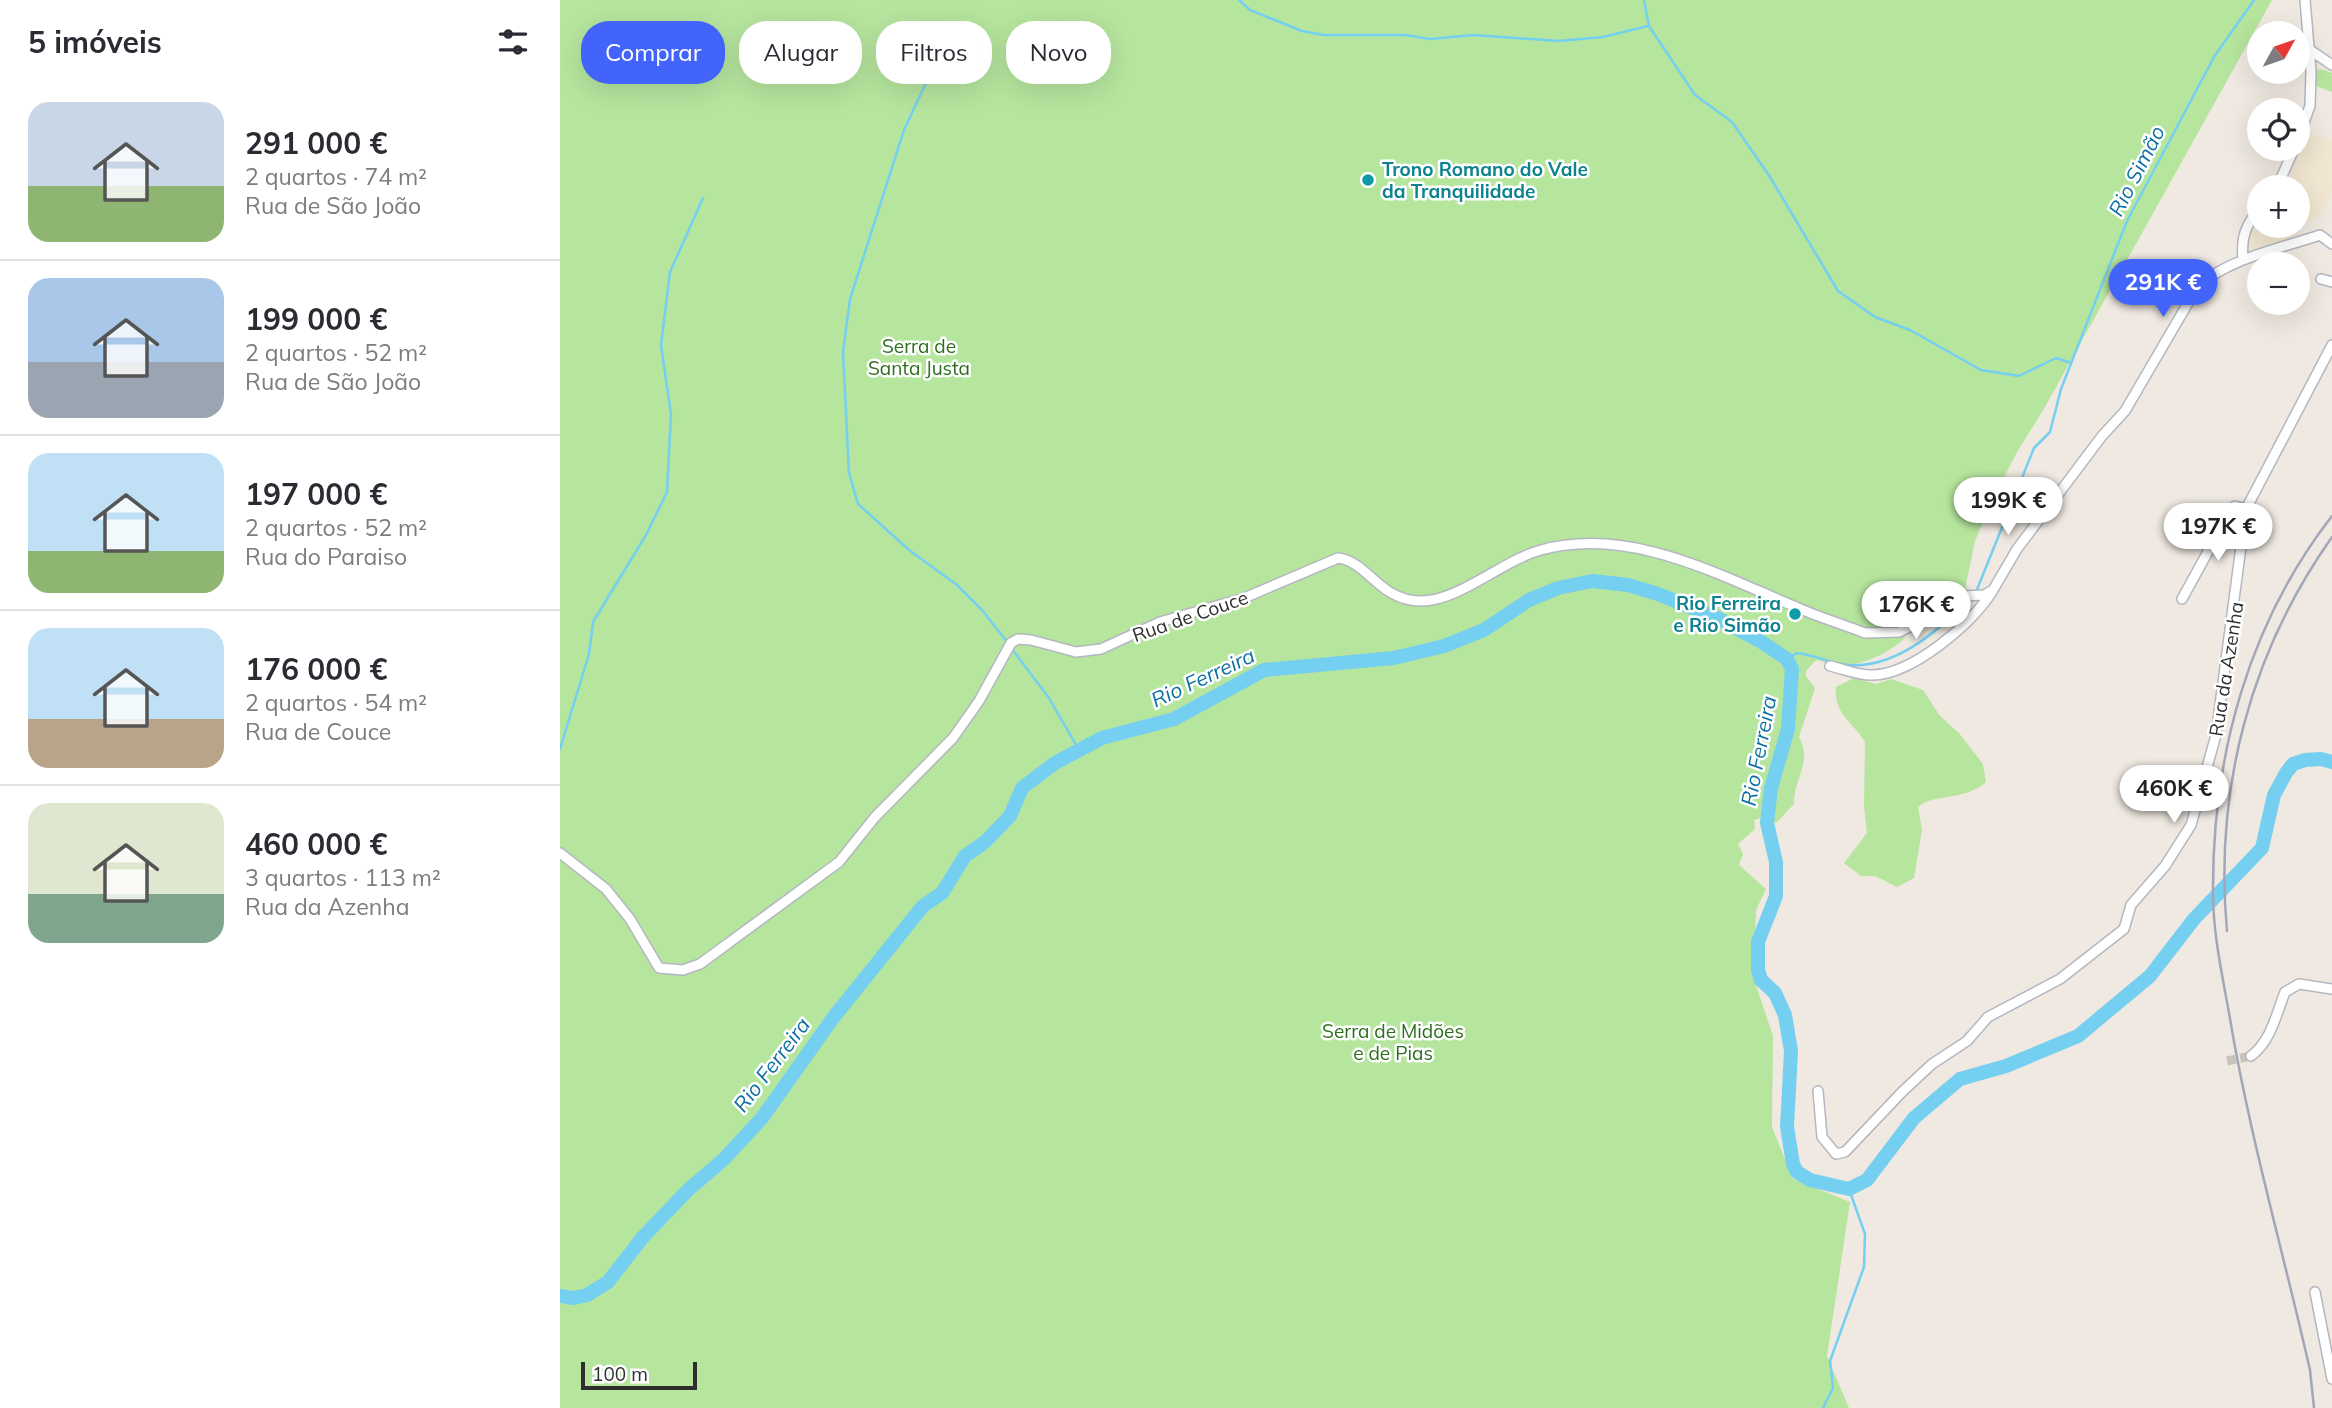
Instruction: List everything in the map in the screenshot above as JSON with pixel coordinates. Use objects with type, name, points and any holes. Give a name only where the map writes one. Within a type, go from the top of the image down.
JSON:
[{"type":"street","points":[[2305,0],[2307,21]]},
{"type":"street","points":[[2310,50],[2332,65]]},
{"type":"street","points":[[2243,260],[2242,240],[2247,225]]},
{"type":"street","points":[[1830,666],[1874,675],[1905,666],[1956,632],[2102,436],[2125,411],[2198,286],[2209,277],[2243,260],[2332,230]]},
{"type":"street","points":[[2320,236],[2332,244]]},
{"type":"street","points":[[2321,279],[2332,282]]},
{"type":"street","name":"Rua da Azenha","points":[[1818,1091],[1822,1137],[1828,1149],[1836,1154],[1845,1152],[1902,1092],[1932,1064],[1968,1041],[1988,1017],[2060,979],[2124,929],[2131,905],[2165,866],[2192,825],[2199,808],[2216,735],[2246,509],[2332,345]]},
{"type":"street","points":[[2182,599],[2227,517],[2235,506],[2246,509]]},
{"type":"street","name":"Rua de Couce","points":[[560,853],[606,889],[630,919],[659,968],[683,970],[692,967],[724,949],[774,907],[839,862],[875,817],[953,738],[979,701],[1011,643],[1018,639],[1031,640],[1076,652],[1101,649],[1160,622],[1244,597],[1338,558],[1358,565],[1373,582],[1393,595],[1420,601],[1443,598],[1541,550],[1587,543],[1613,545],[1674,557],[1796,607],[1873,634],[1899,632],[1965,595],[1988,592]]},
{"type":"street","points":[[2251,1056],[2261,1048],[2269,1034],[2284,992],[2299,984],[2332,989]]},
{"type":"street","points":[[2315,1292],[2332,1379]]},
{"type":"shaded area","points":[[2310,133],[2332,140],[2332,192],[2321,215],[2310,220],[2310,175],[2284,175],[2290,161],[2310,161]]},
{"type":"shaded area","points":[[2246,234],[2247,238],[2290,238],[2250,252],[2246,247]]},
{"type":"green space","points":[[560,0],[2272,0],[2260,21],[2247,21],[2247,45],[2045,407],[2017,452],[1975,541],[1965,589],[1907,621],[1906,637],[1882,654],[1856,664],[1854,670],[1816,660],[1806,671],[1806,676],[1815,688],[1799,737],[1804,754],[1794,804],[1776,823],[1761,818],[1754,820],[1755,829],[1738,844],[1743,854],[1739,865],[1766,889],[1756,910],[1754,979],[1773,1036],[1772,1127],[1793,1179],[1850,1202],[1827,1356],[1849,1408],[560,1408]]},
{"type":"green space","points":[[2316,70],[2332,73],[2332,92],[2313,85]]},
{"type":"green space","points":[[1854,678],[1876,684],[1891,679],[1923,690],[1940,716],[1959,733],[1983,764],[1986,782],[1977,788],[1932,800],[1918,807],[1922,830],[1914,878],[1897,887],[1875,876],[1861,876],[1844,863],[1867,833],[1864,806],[1865,742],[1845,718],[1836,696],[1836,687]]},
{"type":"waterway","points":[[1239,0],[1250,10],[1302,31],[1324,35],[1405,35],[1430,39],[1473,35],[1559,41],[1603,37],[1648,26]]},
{"type":"waterway","points":[[1644,0],[1649,26],[1695,95],[1732,122],[1770,177],[1838,291],[1875,317],[1910,330],[1981,370],[2019,376],[2056,358],[2071,363]]},
{"type":"waterway","name":"Rio Simão","points":[[1976,592],[2034,448],[2050,432],[2061,389],[2127,221],[2214,57],[2254,0]]},
{"type":"waterway","points":[[925,84],[904,130],[850,299],[843,352],[849,473],[858,504],[909,550],[957,585],[982,610],[1008,643]]},
{"type":"waterway","points":[[560,749],[589,654],[593,622],[646,535],[667,492],[671,414],[661,345],[670,272],[703,198]]},
{"type":"waterway","name":"Rio Ferreira","points":[[560,1296],[574,1298],[587,1295],[608,1282],[643,1237],[688,1190],[723,1160],[762,1118],[833,1018],[923,906],[942,893],[965,856],[985,842],[1010,816],[1022,788],[1055,763],[1102,738],[1174,719],[1264,670],[1394,658],[1444,646],[1484,630],[1529,600],[1558,588],[1592,581],[1628,585],[1658,594],[1717,618],[1787,659],[1792,669],[1788,729],[1771,788],[1767,823],[1776,862],[1776,896],[1758,942],[1758,970],[1761,980],[1775,993],[1785,1015],[1791,1051],[1787,1127],[1793,1164],[1797,1172],[1810,1180],[1849,1189],[1867,1180],[1914,1118],[1960,1079],[2006,1066],[2078,1036],[2150,976],[2194,919],[2262,848],[2274,795],[2293,764],[2321,759],[2332,762]]},
{"type":"waterway","name":"Rio Simão","points":[[1787,659],[1797,653],[1850,665],[1884,660],[1916,645],[1970,600]]},
{"type":"waterway","points":[[1012,649],[1049,698],[1079,750]]},
{"type":"waterway","points":[[1823,1408],[1833,1388],[1830,1361],[1864,1267],[1865,1234],[1849,1189]]},
{"type":"tunnel","points":[[2227,1061],[2251,1056]]},
{"type":"railway","points":[[2314,1408],[2310,1370],[2256,1148],[2218,953],[2213,893],[2214,842],[2228,742],[2257,647],[2278,601],[2332,516]]},
{"type":"railway","points":[[2227,931],[2224,878],[2226,826],[2244,725],[2259,675],[2279,628],[2303,581],[2332,537]]},
{"type":"place","name":"Trono Romano do Vale da Tranquilidade","points":[[1368,180]]},
{"type":"place","name":"Rio Ferreira e Rio Simão","points":[[1795,614]]},
{"type":"park label","name":"Serra de Santa Justa","points":[[919,357]]},
{"type":"park label","name":"Serra de Midões e de Pias","points":[[1393,1042]]}]
